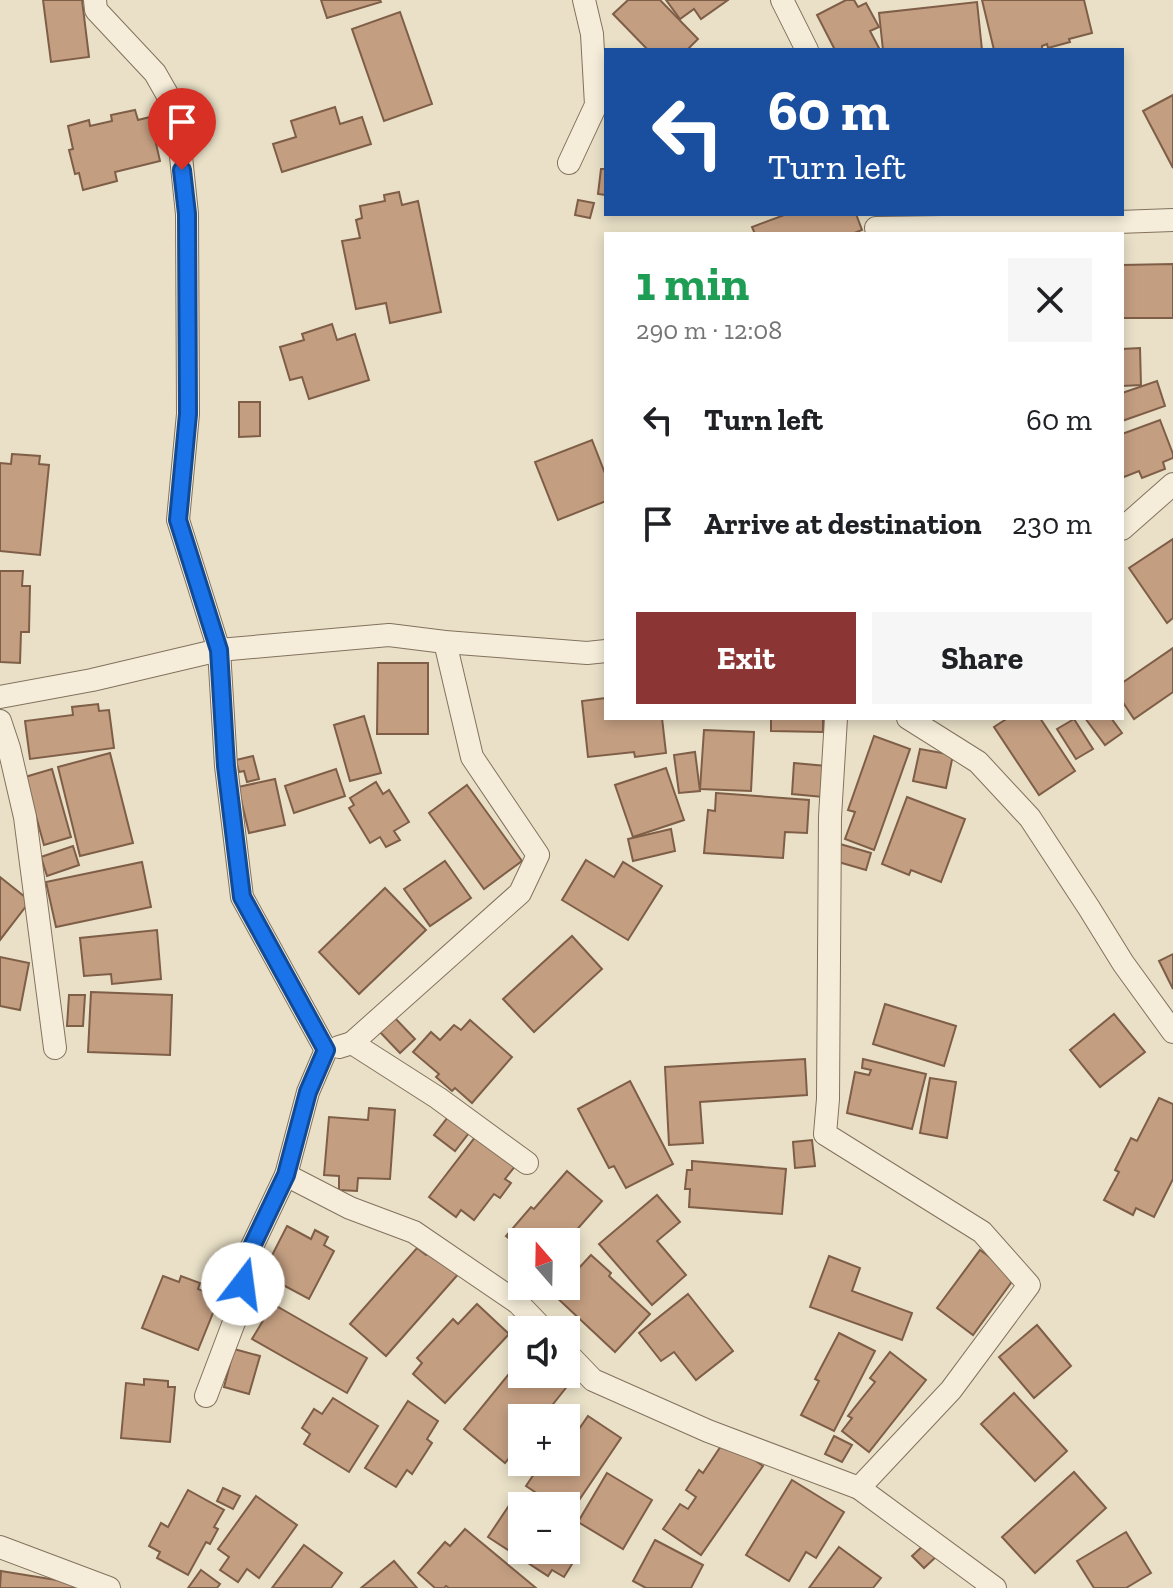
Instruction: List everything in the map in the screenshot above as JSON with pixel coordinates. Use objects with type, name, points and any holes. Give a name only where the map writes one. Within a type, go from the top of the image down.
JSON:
[{"type":"street","points":[[95,0],[96,10],[155,73],[167,94],[180,147],[187,214],[188,414],[178,520],[219,650],[226,766],[242,897],[326,1050]]},
{"type":"street","points":[[569,163],[596,105],[592,34],[584,0]]},
{"type":"street","points":[[782,0],[806,48]]},
{"type":"street","points":[[875,225],[1024,226],[1173,220]]},
{"type":"street","points":[[1124,527],[1173,484]]},
{"type":"street","points":[[0,697],[92,680],[219,650],[389,635],[587,653],[604,651]]},
{"type":"street","points":[[326,1050],[352,1043],[520,893],[538,855],[472,757],[445,642]]},
{"type":"street","points":[[836,720],[830,817],[828,1099],[825,1134],[982,1232],[1029,1285],[951,1390],[859,1488]]},
{"type":"street","points":[[911,720],[978,762],[1030,818],[1123,963],[1173,1032]]},
{"type":"street","points":[[0,721],[25,817],[55,1048]]},
{"type":"street","points":[[352,1043],[438,1098],[527,1163]]},
{"type":"street","points":[[206,1396],[239,1309],[246,1259],[286,1175],[308,1092],[326,1050]]},
{"type":"street","points":[[286,1175],[350,1208],[414,1232],[518,1303],[531,1316]]},
{"type":"street","points":[[580,1367],[593,1380],[708,1431],[859,1488],[995,1588]]},
{"type":"street","points":[[0,1547],[109,1588]]},
{"type":"building","points":[[43,0],[82,0],[89,57],[51,62]]},
{"type":"building","points":[[321,0],[380,0],[381,2],[327,18]]},
{"type":"building","points":[[628,0],[660,0],[698,39],[689,48],[646,48],[613,14]]},
{"type":"building","points":[[666,0],[728,0],[701,19],[694,9],[680,19]]},
{"type":"building","points":[[846,0],[854,0],[858,7],[866,3],[879,27],[870,31],[879,48],[834,48],[817,15]]},
{"type":"building","points":[[982,0],[1084,0],[1092,33],[1048,48],[1047,44],[1042,48],[994,48]]},
{"type":"building","points":[[977,2],[982,48],[883,48],[879,13]]},
{"type":"building","points":[[400,12],[432,104],[384,121],[352,29]]},
{"type":"building","points":[[1173,95],[1173,168],[1143,111]]},
{"type":"building","points":[[335,107],[340,124],[362,117],[371,144],[282,172],[273,144],[296,137],[291,121]]},
{"type":"building","points":[[135,110],[138,120],[150,117],[160,161],[115,172],[117,181],[83,190],[69,150],[73,149],[68,126],[89,120],[90,126],[112,121],[111,115]]},
{"type":"building","points":[[601,169],[604,169],[604,195],[598,194]]},
{"type":"building","points":[[399,192],[402,205],[418,201],[441,312],[390,323],[386,303],[356,309],[342,241],[360,238],[356,220],[362,218],[360,206],[385,201],[384,195]]},
{"type":"building","points":[[578,200],[594,203],[590,218],[575,215]]},
{"type":"building","points":[[782,216],[857,216],[862,230],[754,232],[752,227]]},
{"type":"building","points":[[1173,264],[1173,318],[1124,318],[1124,265]]},
{"type":"building","points":[[332,324],[337,340],[355,334],[369,380],[309,399],[302,377],[290,380],[280,347],[304,340],[302,334]]},
{"type":"building","points":[[1140,348],[1141,385],[1124,386],[1124,349]]},
{"type":"building","points":[[1157,381],[1165,406],[1124,420],[1124,392]]},
{"type":"building","points":[[239,402],[260,402],[260,436],[239,437]]},
{"type":"building","points":[[1160,420],[1173,458],[1163,462],[1165,469],[1142,478],[1139,471],[1124,477],[1124,433]]},
{"type":"building","points":[[592,440],[604,471],[604,502],[558,520],[535,462]]},
{"type":"building","points":[[12,454],[40,456],[39,464],[49,465],[40,555],[0,551],[0,463],[11,464]]},
{"type":"building","points":[[1173,539],[1173,618],[1167,623],[1129,568]]},
{"type":"building","points":[[0,571],[23,571],[22,586],[30,586],[29,632],[21,632],[20,663],[0,662]]},
{"type":"building","points":[[1173,648],[1173,692],[1134,719],[1124,704],[1124,682]]},
{"type":"building","points":[[378,663],[428,663],[428,734],[377,734]]},
{"type":"building","points":[[604,698],[604,720],[662,720],[666,753],[635,757],[634,752],[588,757],[582,701]]},
{"type":"building","points":[[98,704],[99,711],[109,710],[114,748],[30,759],[25,721],[73,715],[72,707]]},
{"type":"building","points":[[364,716],[381,773],[350,781],[334,725]]},
{"type":"building","points":[[771,720],[823,720],[823,732],[771,731]]},
{"type":"building","points":[[1005,720],[1041,720],[1075,771],[1039,795],[994,727]]},
{"type":"building","points":[[1075,720],[1093,749],[1076,759],[1057,729]]},
{"type":"building","points":[[1086,720],[1112,720],[1122,733],[1105,745]]},
{"type":"building","points":[[704,730],[754,732],[751,791],[700,789]]},
{"type":"building","points":[[874,736],[910,749],[874,850],[845,839],[855,812],[848,810]]},
{"type":"building","points":[[920,749],[953,755],[946,788],[913,781]]},
{"type":"building","points":[[695,752],[700,791],[679,793],[674,755]]},
{"type":"building","points":[[110,753],[133,843],[80,856],[58,767]]},
{"type":"building","points":[[253,756],[259,779],[247,782],[244,771],[239,772],[236,760]]},
{"type":"building","points":[[794,763],[826,766],[823,797],[792,794]]},
{"type":"building","points":[[666,768],[684,820],[633,837],[615,785]]},
{"type":"building","points":[[52,769],[71,837],[44,845],[25,777]]},
{"type":"building","points":[[336,769],[345,796],[294,813],[285,786]]},
{"type":"building","points":[[275,779],[285,825],[249,833],[238,787]]},
{"type":"building","points":[[376,782],[383,794],[389,790],[409,822],[394,831],[400,840],[386,847],[380,837],[370,843],[349,808],[354,805],[350,798]]},
{"type":"building","points":[[467,785],[522,861],[484,889],[429,813]]},
{"type":"building","points":[[716,793],[809,800],[807,833],[785,832],[783,858],[704,853],[708,810],[715,811]]},
{"type":"building","points":[[907,797],[965,819],[941,882],[911,870],[909,875],[882,864]]},
{"type":"building","points":[[671,829],[675,851],[633,861],[628,839]]},
{"type":"building","points":[[840,844],[871,853],[866,870],[835,861]]},
{"type":"building","points":[[73,846],[79,865],[47,876],[41,857]]},
{"type":"building","points":[[586,860],[614,877],[623,862],[662,886],[628,940],[562,900]]},
{"type":"building","points":[[445,861],[471,898],[430,926],[404,889]]},
{"type":"building","points":[[142,862],[151,907],[56,927],[46,882]]},
{"type":"building","points":[[0,877],[30,901],[0,940]]},
{"type":"building","points":[[385,888],[426,930],[359,994],[319,952]]},
{"type":"building","points":[[157,930],[161,979],[112,984],[111,974],[84,976],[80,938]]},
{"type":"building","points":[[572,936],[602,969],[534,1032],[503,999]]},
{"type":"building","points":[[1173,954],[1173,989],[1159,961]]},
{"type":"building","points":[[0,957],[29,963],[20,1010],[0,1006]]},
{"type":"building","points":[[91,992],[172,995],[170,1055],[88,1052]]},
{"type":"building","points":[[69,995],[85,995],[83,1026],[67,1026]]},
{"type":"building","points":[[885,1004],[956,1026],[944,1066],[873,1044]]},
{"type":"building","points":[[1114,1014],[1145,1052],[1100,1087],[1070,1050]]},
{"type":"building","points":[[393,1016],[415,1039],[400,1053],[378,1030]]},
{"type":"building","points":[[470,1020],[512,1057],[472,1103],[455,1088],[452,1091],[436,1077],[439,1074],[413,1052],[431,1032],[440,1040],[454,1025],[461,1030]]},
{"type":"building","points":[[805,1059],[807,1095],[700,1102],[703,1143],[669,1145],[665,1067]]},
{"type":"building","points":[[863,1059],[926,1074],[912,1129],[847,1113],[855,1072],[869,1075],[871,1070],[862,1068]]},
{"type":"building","points":[[930,1078],[956,1082],[947,1138],[920,1133]]},
{"type":"building","points":[[630,1081],[673,1164],[626,1188],[614,1166],[609,1168],[578,1109]]},
{"type":"building","points":[[1159,1098],[1173,1104],[1173,1179],[1154,1217],[1136,1208],[1133,1215],[1104,1200],[1119,1172],[1115,1170],[1131,1138],[1137,1141]]},
{"type":"building","points":[[369,1108],[395,1110],[390,1179],[358,1178],[357,1191],[339,1190],[339,1176],[324,1175],[329,1117],[368,1120]]},
{"type":"building","points":[[448,1117],[469,1133],[455,1151],[434,1135]]},
{"type":"building","points":[[476,1136],[516,1165],[505,1179],[511,1183],[500,1198],[494,1194],[474,1220],[461,1210],[456,1217],[429,1197]]},
{"type":"building","points":[[812,1140],[815,1166],[795,1168],[793,1142]]},
{"type":"building","points":[[692,1161],[786,1169],[782,1214],[689,1207],[690,1189],[685,1189],[687,1170],[692,1170]]},
{"type":"building","points":[[567,1171],[602,1201],[578,1228],[513,1228],[531,1207],[534,1209]]},
{"type":"building","points":[[657,1195],[680,1222],[657,1241],[686,1275],[652,1305],[599,1244]]},
{"type":"building","points":[[287,1226],[311,1239],[315,1230],[328,1237],[324,1245],[334,1251],[309,1299],[270,1278],[273,1273],[265,1269]]},
{"type":"building","points":[[434,1246],[461,1271],[386,1356],[350,1324],[417,1248],[426,1255]]},
{"type":"building","points":[[980,1250],[1016,1276],[973,1335],[937,1308]]},
{"type":"building","points":[[591,1255],[650,1314],[615,1352],[580,1316],[559,1300],[580,1300],[580,1267]]},
{"type":"building","points":[[829,1256],[860,1268],[852,1291],[912,1313],[902,1340],[810,1307]]},
{"type":"building","points":[[163,1276],[179,1282],[181,1276],[200,1283],[198,1289],[219,1298],[198,1350],[142,1328]]},
{"type":"building","points":[[688,1294],[733,1351],[696,1380],[674,1352],[661,1361],[639,1333]]},
{"type":"building","points":[[273,1304],[367,1358],[347,1393],[252,1339]]},
{"type":"building","points":[[477,1304],[508,1335],[445,1403],[413,1374],[422,1363],[417,1358],[453,1319],[458,1324]]},
{"type":"building","points":[[1037,1325],[1071,1366],[1034,1398],[999,1357]]},
{"type":"building","points":[[839,1333],[875,1351],[834,1431],[801,1415],[819,1381],[815,1379]]},
{"type":"building","points":[[234,1349],[260,1356],[249,1394],[224,1387]]},
{"type":"building","points":[[890,1352],[926,1380],[869,1452],[842,1431],[852,1418],[848,1416],[875,1382],[870,1378]]},
{"type":"building","points":[[508,1375],[508,1388],[566,1388],[553,1404],[508,1404],[508,1459],[505,1463],[464,1429]]},
{"type":"building","points":[[144,1379],[168,1381],[168,1387],[175,1387],[170,1442],[121,1438],[126,1383],[144,1385]]},
{"type":"building","points":[[1014,1393],[1067,1451],[1035,1481],[981,1424]]},
{"type":"building","points":[[333,1398],[378,1426],[349,1472],[304,1444],[310,1434],[302,1428],[314,1409],[322,1414]]},
{"type":"building","points":[[408,1401],[438,1421],[427,1439],[432,1443],[412,1474],[407,1470],[396,1487],[365,1468]]},
{"type":"building","points":[[588,1416],[621,1438],[580,1499],[580,1492],[535,1492],[526,1486],[533,1476],[580,1476],[580,1428]]},
{"type":"building","points":[[834,1436],[852,1445],[842,1462],[825,1454]]},
{"type":"building","points":[[725,1440],[763,1466],[701,1555],[663,1529],[680,1504],[688,1509],[696,1497],[686,1490],[699,1470],[703,1473]]},
{"type":"building","points":[[1074,1472],[1106,1508],[1035,1573],[1002,1537]]},
{"type":"building","points":[[607,1473],[652,1500],[623,1549],[580,1523]]},
{"type":"building","points":[[792,1480],[844,1512],[816,1558],[806,1552],[789,1581],[746,1555]]},
{"type":"building","points":[[223,1488],[240,1496],[233,1509],[217,1501]]},
{"type":"building","points":[[188,1490],[224,1510],[214,1527],[218,1529],[210,1544],[206,1542],[188,1575],[157,1558],[160,1552],[149,1546],[161,1523],[168,1527]]},
{"type":"building","points":[[256,1496],[297,1525],[259,1578],[247,1569],[238,1582],[220,1570],[229,1557],[218,1549]]},
{"type":"building","points":[[508,1507],[508,1550],[488,1537]]},
{"type":"building","points":[[465,1529],[536,1588],[435,1588],[418,1573],[445,1542],[450,1546]]},
{"type":"building","points":[[1126,1532],[1151,1573],[1126,1588],[1094,1588],[1077,1561]]},
{"type":"building","points":[[655,1540],[703,1565],[691,1588],[646,1588],[633,1581]]},
{"type":"building","points":[[927,1542],[938,1555],[924,1568],[912,1556]]},
{"type":"building","points":[[304,1545],[342,1573],[331,1588],[272,1588]]},
{"type":"building","points":[[839,1547],[881,1578],[873,1588],[809,1588]]},
{"type":"building","points":[[394,1561],[417,1588],[361,1588]]},
{"type":"building","points":[[530,1564],[572,1564],[564,1577],[552,1570],[548,1576]]},
{"type":"building","points":[[201,1570],[220,1584],[217,1588],[188,1588]]},
{"type":"building","points":[[1,1571],[75,1583],[74,1588],[0,1588]]},
{"type":"route","points":[[182,170],[187,214],[188,414],[178,520],[219,650],[226,766],[242,897],[326,1050],[308,1092],[286,1175],[246,1259],[243,1284]]}]
